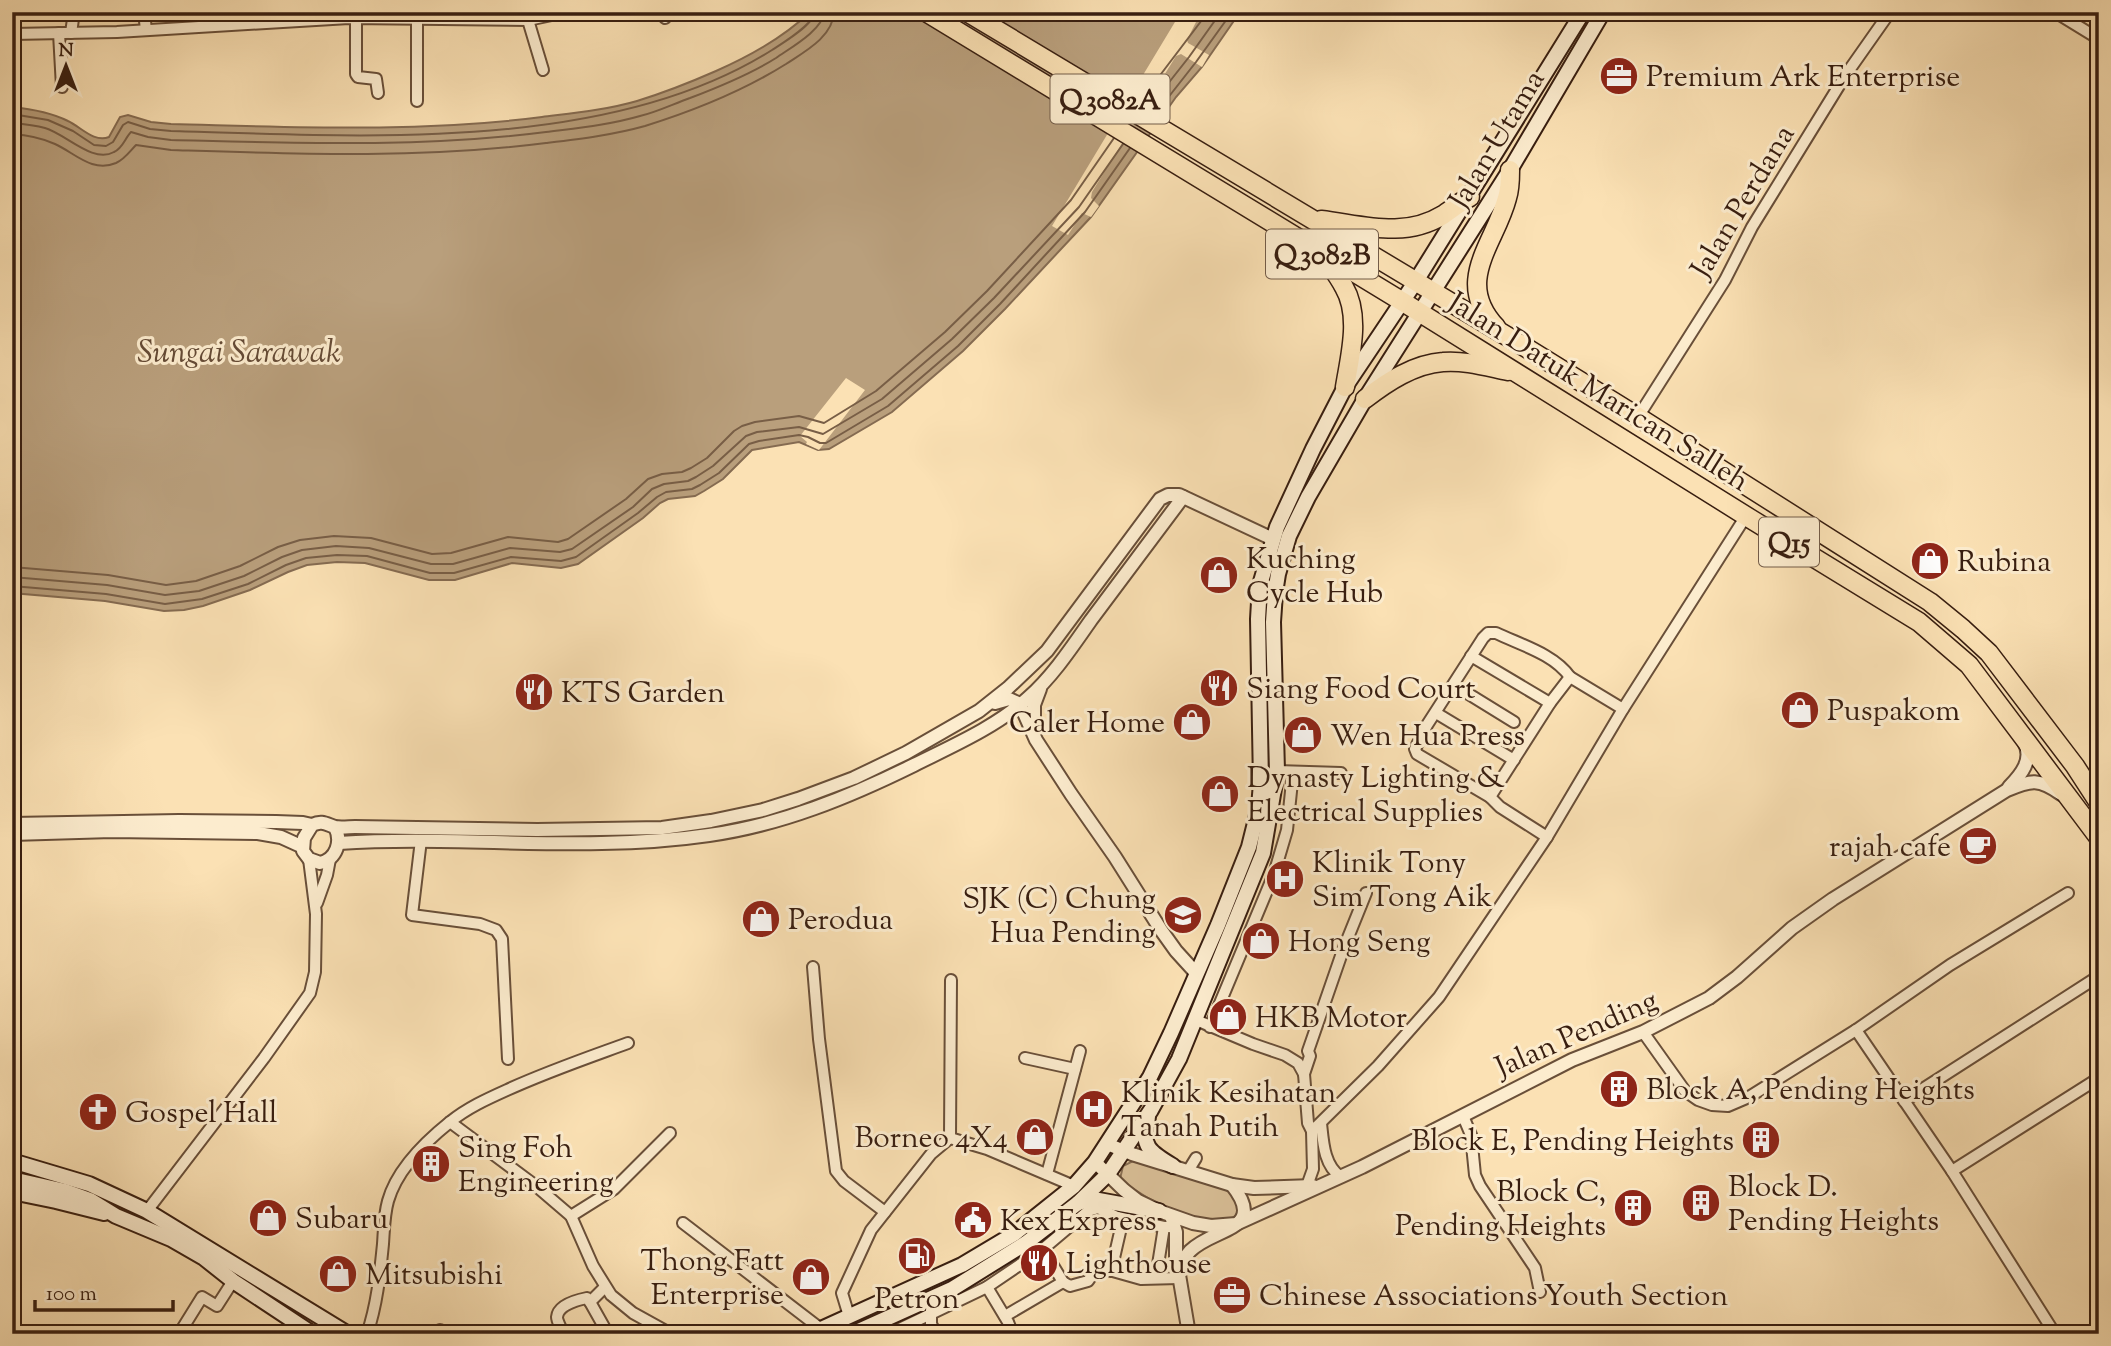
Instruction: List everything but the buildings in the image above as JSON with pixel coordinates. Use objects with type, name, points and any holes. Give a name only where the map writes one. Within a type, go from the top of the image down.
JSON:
[{"type":"highway","name":"Q3082B","points":[[926,12],[1402,302]]},
{"type":"highway","name":"Q3082A","points":[[967,12],[1416,281]]},
{"type":"highway","points":[[1505,336],[1484,312],[1477,281],[1481,261],[1507,199],[1510,170]]},
{"type":"highway","points":[[1311,219],[1380,229],[1409,229],[1442,216],[1470,197]]},
{"type":"highway","points":[[1323,254],[1346,288],[1352,308],[1353,330],[1345,387]]},
{"type":"highway","name":"Jalan Datuk Marican Salleh","points":[[1416,281],[1638,416],[1930,602],[1989,653],[2075,766],[2099,803]]},
{"type":"highway","name":"Jalan Datuk Marican Salleh","points":[[1402,302],[1919,622],[1969,665],[2099,838]]},
{"type":"highway","points":[[1365,400],[1392,380],[1429,364],[1459,363],[1519,373]]},
{"type":"highway","points":[[2075,766],[2085,769],[2099,779]]},
{"type":"main road","name":"Jalan Utama","points":[[1107,1143],[1150,1077],[1218,925],[1249,847],[1259,807],[1261,783],[1260,584],[1273,539],[1313,449],[1345,387],[1470,197],[1583,12]]},
{"type":"main road","name":"Jalan Utama","points":[[1123,1150],[1151,1110],[1179,1059],[1263,853],[1277,771],[1273,622],[1278,573],[1289,536],[1308,497],[1365,400],[1510,170],[1603,12]]},
{"type":"main road","points":[[1151,1110],[1144,1135],[1146,1142],[1153,1154],[1173,1166]]},
{"type":"main road","points":[[816,1331],[962,1265],[1014,1234],[1074,1186],[1107,1143]]},
{"type":"main road","points":[[852,1334],[930,1307],[989,1279],[1044,1242],[1108,1174],[1123,1150]]},
{"type":"main road","points":[[12,1161],[89,1184],[147,1211],[348,1334]]},
{"type":"main road","points":[[12,1179],[65,1191],[90,1200],[116,1216],[171,1239],[204,1258],[233,1281],[313,1334]]},
{"type":"main road","points":[[12,1192],[116,1216]]},
{"type":"main road","points":[[1079,1203],[1093,1199],[1167,1220]]},
{"type":"street","points":[[71,33],[74,12]]},
{"type":"street","points":[[144,12],[146,30]]},
{"type":"street","points":[[12,34],[146,30],[272,17],[475,16],[528,20],[566,12]]},
{"type":"street","name":"Jalan Perdana","points":[[1638,416],[1724,280],[1752,227],[1845,76],[1890,12]]},
{"type":"street","points":[[2056,12],[2099,39]]},
{"type":"street","points":[[417,101],[424,16]]},
{"type":"street","points":[[356,18],[356,74],[358,77],[376,79],[378,93]]},
{"type":"street","points":[[528,20],[542,71]]},
{"type":"street","points":[[59,33],[62,87]]},
{"type":"street","points":[[12,825],[89,821],[276,821],[312,825],[322,822],[335,827],[594,830],[662,828],[763,810],[854,778],[906,753],[986,706],[1047,651],[1160,499],[1168,495],[1183,497],[1273,539]]},
{"type":"street","points":[[339,843],[421,840],[615,844],[670,840],[748,827],[806,812],[863,789],[939,752],[995,722],[1020,705],[1044,681],[1183,497]]},
{"type":"street","points":[[1307,1186],[1313,1169],[1316,1127],[1378,1066],[1435,1003],[1547,837],[1623,709],[1746,516]]},
{"type":"street","points":[[1547,837],[1500,807],[1490,797],[1415,751],[1423,734],[1488,633],[1496,633],[1546,656],[1563,667],[1570,677],[1623,709]]},
{"type":"street","points":[[1471,656],[1550,703]]},
{"type":"street","points":[[1490,797],[1550,703],[1570,677]]},
{"type":"street","points":[[1036,740],[1034,705],[1044,681]]},
{"type":"street","points":[[1454,685],[1514,722]]},
{"type":"street","points":[[986,706],[1009,699],[1020,705],[1036,740],[1161,930],[1196,973]]},
{"type":"street","points":[[1436,713],[1514,760]]},
{"type":"street","points":[[995,722],[1013,721],[1036,740]]},
{"type":"street","points":[[2007,790],[2020,776],[2027,763],[2027,748],[2013,723]]},
{"type":"street","points":[[1277,771],[1340,773]]},
{"type":"street","points":[[1210,1027],[1274,874],[1287,830],[1293,772]]},
{"type":"street","points":[[2007,790],[2023,783],[2047,784],[2072,802]]},
{"type":"street","name":"Jalan Pending","points":[[1107,1143],[1232,1185],[1254,1188],[1324,1186],[1572,1060],[1643,1032],[1709,998],[1812,913],[2007,790]]},
{"type":"street","points":[[147,1211],[310,993],[315,972],[316,905],[306,853],[308,830],[312,825]]},
{"type":"street","points":[[316,905],[330,859],[339,843],[335,827]]},
{"type":"street","points":[[12,834],[103,831],[247,833],[281,837],[320,863],[330,859]]},
{"type":"street","points":[[421,840],[412,915],[480,924],[496,930],[502,939],[508,1059]]},
{"type":"street","points":[[1341,1177],[1333,1172],[1316,1127],[1308,1123],[1304,1073],[1310,1056],[1308,1051],[1366,893]]},
{"type":"street","points":[[1643,1032],[1685,1091],[1712,1105],[1728,1106],[1749,1097],[1856,1030],[1950,965],[2068,893]]},
{"type":"street","points":[[813,967],[819,1039],[836,1171],[844,1181],[885,1212]]},
{"type":"street","points":[[1904,1101],[2099,976]]},
{"type":"street","points":[[849,1316],[842,1293],[871,1230],[932,1154],[950,1138],[951,980]]},
{"type":"street","points":[[1195,1020],[1285,1055],[1298,1063],[1304,1073]]},
{"type":"street","points":[[1856,1030],[1952,1171],[2055,1334]]},
{"type":"street","points":[[367,1334],[377,1293],[388,1199],[400,1176],[429,1139],[460,1114],[491,1097],[549,1070],[628,1043]]},
{"type":"street","points":[[1047,1174],[1080,1051]]},
{"type":"street","points":[[1285,1055],[1308,1051]]},
{"type":"street","points":[[1026,1058],[1075,1069]]},
{"type":"street","points":[[1952,1171],[2099,1078]]},
{"type":"street","points":[[1463,1116],[1471,1135],[1475,1175],[1535,1268],[1540,1292]]},
{"type":"street","points":[[450,1122],[536,1186],[570,1216],[604,1287],[634,1313],[671,1334]]},
{"type":"street","points":[[570,1216],[614,1189],[670,1132]]},
{"type":"street","points":[[950,1138],[987,1149],[1074,1186]]},
{"type":"street","points":[[1188,1171],[1196,1158]]},
{"type":"street","points":[[1095,1162],[1124,1190],[1167,1220],[1189,1334]]},
{"type":"street","points":[[1179,1277],[1141,1279],[1102,1268],[1095,1271],[1088,1281],[1070,1286],[1063,1282],[1044,1242],[1088,1211],[1098,1208],[1117,1217],[1211,1226],[1236,1224],[1243,1216],[1245,1207],[1243,1199],[1232,1185]]},
{"type":"street","points":[[1179,1277],[1183,1261],[1192,1249],[1236,1224],[1324,1186]]},
{"type":"street","points":[[1111,1271],[1119,1231],[1117,1217]]},
{"type":"street","points":[[1156,1277],[1167,1220]]},
{"type":"street","points":[[683,1223],[816,1331]]},
{"type":"street","points":[[989,1279],[1010,1327],[1006,1334]]},
{"type":"street","points":[[179,1334],[202,1297],[217,1306],[233,1281]]},
{"type":"street","points":[[1005,1317],[1063,1282]]},
{"type":"street","points":[[590,1302],[604,1287]]},
{"type":"street","points":[[563,1334],[557,1318],[559,1312],[569,1303],[587,1298],[608,1334]]},
{"type":"street","points":[[889,1334],[930,1307],[931,1324],[936,1334]]},
{"type":"street","points":[[432,1334],[440,1330],[450,1334]]},
{"type":"shaded area","points":[[1133,1161],[1233,1193],[1239,1209],[1235,1217],[1206,1220],[1159,1204],[1120,1179],[1123,1166]]},
{"type":"water","name":"Sungai Sarawak","points":[[810,12],[1240,12],[1091,217],[1005,309],[963,351],[892,412],[829,449],[818,450],[799,442],[752,450],[723,479],[704,491],[695,496],[668,499],[660,503],[578,564],[561,568],[512,563],[455,580],[429,580],[365,563],[307,565],[250,590],[203,606],[164,611],[105,601],[12,593],[12,107],[54,115],[98,138],[109,137],[120,117],[128,115],[151,122],[171,124],[357,128],[450,125],[542,117],[625,104],[687,83],[766,46]]},
{"type":"pier","points":[[1181,12],[1201,12],[1187,40],[1209,55],[1202,67],[1181,54],[1176,56],[1092,192],[1091,198],[1099,206],[1091,217],[1082,213],[1068,235],[1052,226]]},
{"type":"pier","points":[[846,378],[865,390],[819,450],[806,444],[800,436]]},
{"type":"place","name":"Premium Ark Enterprise","points":[[1619,76]]},
{"type":"place","name":"Rubina","points":[[1930,561]]},
{"type":"place","name":"Kuching Cycle Hub","points":[[1219,575]]},
{"type":"place","name":"Siang Food Court","points":[[1219,688]]},
{"type":"place","name":"KTS Garden","points":[[534,692]]},
{"type":"place","name":"Puspakom","points":[[1800,710]]},
{"type":"place","name":"Caler Home","points":[[1192,722]]},
{"type":"place","name":"Wen Hua Press","points":[[1303,735]]},
{"type":"place","name":"Dynasty Lighting & Electrical Supplies","points":[[1220,794]]},
{"type":"place","name":"rajah cafe","points":[[1978,846]]},
{"type":"place","name":"Klinik Tony Sim Tong Aik","points":[[1285,879]]},
{"type":"place","name":"SJK (C) Chung Hua Pending","points":[[1183,915]]},
{"type":"place","name":"Perodua","points":[[761,919]]},
{"type":"place","name":"Hong Seng","points":[[1261,941]]},
{"type":"place","name":"HKB Motor","points":[[1228,1017]]},
{"type":"place","name":"Block A, Pending Heights","points":[[1619,1089]]},
{"type":"place","name":"Klinik Kesihatan Tanah Putih","points":[[1094,1109]]},
{"type":"place","name":"Gospel Hall","points":[[98,1112]]},
{"type":"place","name":"Borneo 4X4","points":[[1035,1137]]},
{"type":"place","name":"Block E, Pending Heights","points":[[1761,1140]]},
{"type":"place","name":"Sing Foh Engineering","points":[[431,1164]]},
{"type":"place","name":"Block D. Pending Heights","points":[[1701,1203]]},
{"type":"place","name":"Block C, Pending Heights","points":[[1633,1208]]},
{"type":"place","name":"Subaru","points":[[268,1218]]},
{"type":"place","name":"Kex Express","points":[[973,1220]]},
{"type":"place","name":"Petron","points":[[917,1256]]},
{"type":"place","name":"Lighthouse","points":[[1039,1263]]},
{"type":"place","name":"Mitsubishi","points":[[338,1274]]},
{"type":"place","name":"Thong Fatt Enterprise","points":[[811,1277]]},
{"type":"place","name":"Chinese Associations Youth Section","points":[[1232,1295]]}]
